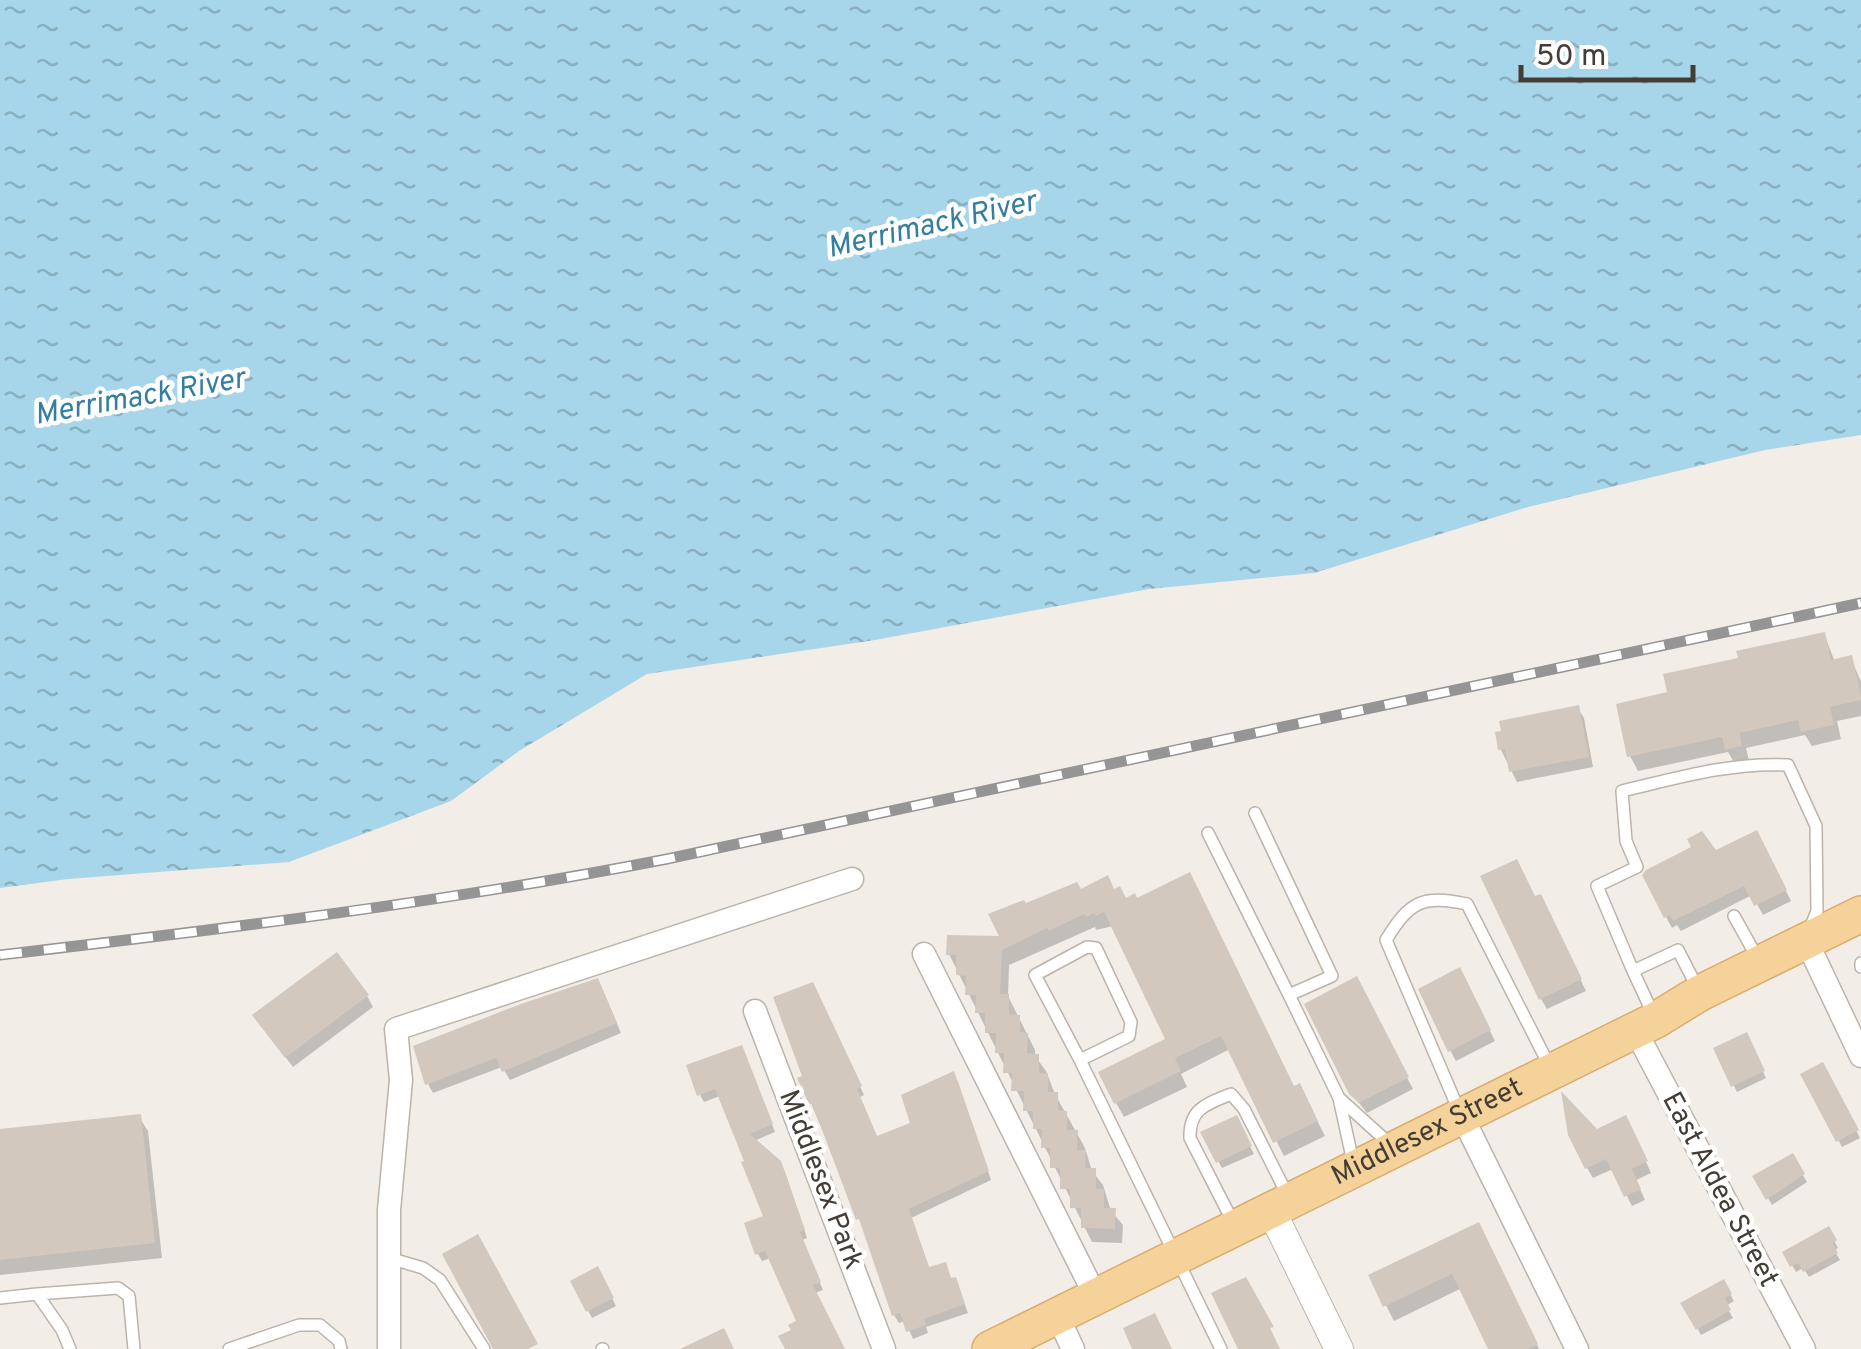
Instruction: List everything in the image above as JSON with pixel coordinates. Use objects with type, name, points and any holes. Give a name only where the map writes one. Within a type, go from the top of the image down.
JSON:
[{"type":"main road","name":"Middlesex Street","points":[[990,1349],[1066,1333],[1096,1297],[1861,914]]},
{"type":"street","points":[[389,1349],[389,1210],[401,1080],[396,1029],[852,879]]},
{"type":"street","points":[[1806,940],[1857,1040]]},
{"type":"street","points":[[924,954],[1096,1297]]},
{"type":"street","name":"Middlesex Park","points":[[755,1011],[884,1349]]},
{"type":"street","name":"East Aldea Street","points":[[1645,1025],[1804,1349]]},
{"type":"street","points":[[1462,1116],[1577,1349]]},
{"type":"street","points":[[1281,1206],[1339,1349]]},
{"type":"lane","points":[[1645,1025],[1632,971],[1597,886],[1637,867],[1626,841],[1622,791],[1753,763],[1788,764],[1816,826],[1817,912],[1806,940]]},
{"type":"lane","points":[[1255,813],[1332,976],[1290,995]]},
{"type":"lane","points":[[1208,834],[1339,1098],[1354,1169]]},
{"type":"lane","points":[[1462,1116],[1386,940],[1403,912],[1436,898],[1467,904],[1552,1071]]},
{"type":"lane","points":[[1734,916],[1760,963]]},
{"type":"lane","points":[[1080,1060],[1128,1036],[1131,1022],[1096,948],[1087,947],[1035,975],[1221,1349]]},
{"type":"lane","points":[[1632,971],[1678,950],[1700,993]]},
{"type":"lane","points":[[1236,1228],[1190,1138],[1190,1123],[1200,1106],[1231,1094],[1244,1109],[1281,1206]]},
{"type":"lane","points":[[1339,1098],[1396,1149]]},
{"type":"lane","points":[[389,1263],[423,1268],[440,1280],[484,1349]]},
{"type":"lane","points":[[0,1298],[118,1288],[130,1296],[134,1349]]},
{"type":"lane","points":[[38,1294],[70,1349]]},
{"type":"lane","points":[[229,1349],[299,1326],[320,1325],[341,1349]]},
{"type":"water","name":"Merrimack River","points":[[0,0],[1861,0],[1861,435],[1765,450],[1528,507],[1314,573],[1149,589],[875,640],[647,674],[519,751],[451,801],[289,862],[0,888]]},
{"type":"building","points":[[1825,632],[1831,660],[1852,655],[1861,696],[1861,700],[1830,707],[1834,725],[1801,732],[1798,720],[1740,733],[1742,746],[1725,750],[1722,737],[1627,757],[1616,704],[1667,692],[1663,674],[1738,658],[1736,651]]},
{"type":"building","points":[[1579,705],[1589,757],[1509,772],[1505,749],[1498,750],[1495,732],[1501,731],[1499,721]]},
{"type":"building","points":[[1757,830],[1787,890],[1754,906],[1744,886],[1673,921],[1670,915],[1664,918],[1642,875],[1646,870],[1691,847],[1687,839],[1702,831],[1716,850]]},
{"type":"building","points":[[1517,859],[1535,896],[1541,894],[1582,979],[1539,1000],[1480,876]]},
{"type":"building","points":[[1190,872],[1294,1086],[1300,1083],[1318,1121],[1273,1143],[1221,1036],[1175,1058],[1181,1071],[1114,1104],[1098,1072],[1165,1039],[1104,912],[1086,917],[1084,914],[1049,931],[1047,928],[1002,950],[1000,994],[1009,994],[1009,1014],[1020,1015],[1020,1032],[1028,1033],[1027,1053],[1039,1054],[1039,1073],[1048,1073],[1048,1092],[1058,1092],[1058,1110],[1067,1111],[1067,1130],[1078,1130],[1077,1150],[1086,1150],[1085,1168],[1096,1168],[1096,1189],[1104,1189],[1104,1208],[1116,1208],[1115,1229],[1081,1228],[1081,1208],[1070,1208],[1070,1189],[1060,1189],[1060,1168],[1050,1168],[1050,1148],[1041,1148],[1042,1129],[1033,1129],[1033,1111],[1023,1111],[1024,1091],[1011,1091],[1012,1073],[1003,1073],[1004,1053],[995,1053],[996,1033],[985,1033],[985,1013],[975,1013],[976,995],[965,995],[966,976],[956,975],[956,955],[946,955],[947,935],[999,936],[988,914],[1077,882],[1081,889],[1108,875],[1114,889],[1120,886],[1126,898],[1135,893],[1137,898]]},
{"type":"building","points":[[337,952],[369,995],[285,1058],[252,1015]]},
{"type":"building","points":[[1460,967],[1491,1030],[1448,1052],[1418,989]]},
{"type":"building","points":[[1357,976],[1409,1077],[1359,1103],[1349,1094],[1304,1004]]},
{"type":"building","points":[[598,978],[617,1023],[502,1072],[496,1058],[425,1085],[413,1046]]},
{"type":"building","points":[[813,982],[862,1086],[857,1089],[877,1136],[910,1123],[901,1095],[954,1071],[989,1171],[909,1209],[929,1267],[946,1262],[965,1304],[924,1319],[926,1325],[906,1332],[900,1313],[892,1316],[859,1219],[856,1220],[812,1103],[809,1104],[797,1078],[802,1076],[773,997]]},
{"type":"building","points":[[1747,1032],[1765,1071],[1731,1087],[1713,1048]]},
{"type":"building","points":[[742,1045],[773,1124],[750,1134],[781,1161],[805,1230],[800,1232],[821,1282],[813,1285],[845,1349],[785,1349],[778,1336],[791,1330],[788,1325],[796,1321],[765,1251],[755,1255],[744,1223],[763,1216],[741,1162],[744,1161],[715,1089],[697,1096],[686,1065]]},
{"type":"building","points":[[1823,1062],[1859,1130],[1836,1142],[1800,1074]]},
{"type":"building","points":[[1561,1091],[1597,1129],[1626,1115],[1648,1161],[1632,1169],[1641,1189],[1624,1197],[1606,1159],[1585,1169],[1568,1135]]},
{"type":"building","points":[[141,1114],[155,1243],[0,1260],[0,1129]]},
{"type":"building","points":[[1237,1115],[1252,1146],[1216,1163],[1200,1132]]},
{"type":"building","points":[[1793,1153],[1805,1174],[1766,1200],[1752,1176]]},
{"type":"building","points":[[1479,1222],[1538,1344],[1528,1349],[1488,1349],[1452,1274],[1383,1307],[1368,1275]]},
{"type":"building","points":[[1829,1226],[1837,1240],[1833,1243],[1838,1253],[1803,1272],[1798,1263],[1790,1267],[1782,1252]]},
{"type":"building","points":[[478,1234],[538,1344],[528,1349],[493,1349],[442,1254]]},
{"type":"building","points":[[598,1266],[614,1298],[586,1312],[570,1281]]},
{"type":"building","points":[[1246,1277],[1274,1327],[1270,1328],[1280,1349],[1238,1349],[1211,1293]]},
{"type":"building","points":[[1724,1279],[1732,1294],[1725,1298],[1731,1310],[1696,1330],[1680,1303]]},
{"type":"building","points":[[1155,1313],[1172,1349],[1132,1349],[1123,1328]]},
{"type":"building","points":[[724,1328],[734,1349],[680,1349]]},
{"type":"railway","points":[[0,955],[418,901],[667,859],[1861,603]]}]
